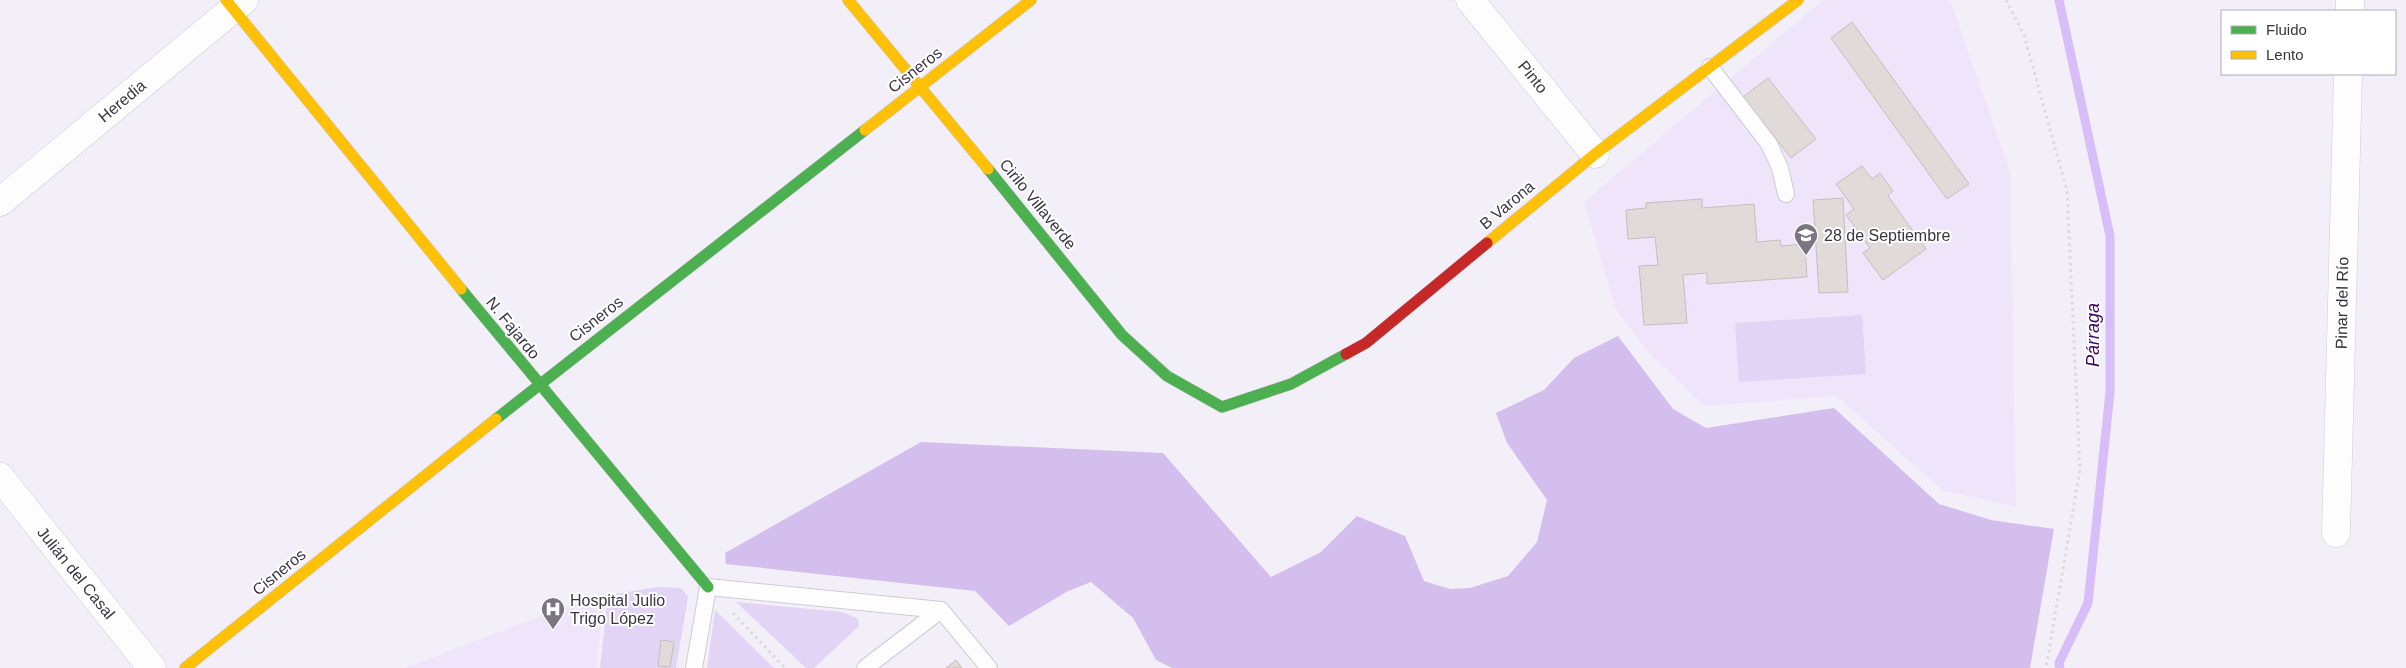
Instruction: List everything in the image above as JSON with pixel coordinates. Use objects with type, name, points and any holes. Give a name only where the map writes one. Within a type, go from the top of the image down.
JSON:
[{"type":"street","name":"Cirilo Villaverde","points":[[848,0],[1051,245],[1122,335],[1167,376],[1222,407]]},
{"type":"street","name":"Cisneros","points":[[185,668],[538,385],[1031,0]]},
{"type":"street","name":"Pinto","points":[[1470,0],[1595,154]]},
{"type":"street","name":"B Varona","points":[[1222,407],[1291,384],[1366,343],[1595,154],[1798,0]]},
{"type":"street","name":"Heredia","points":[[0,202],[234,3]]},
{"type":"street","name":"N. Fajardo","points":[[234,3],[538,385],[708,588]]},
{"type":"street","name":"Pinar del Río","points":[[2336,533],[2348,75]]},
{"type":"street","name":"Julián del Casal","points":[[0,477],[152,668]]},
{"type":"lane","points":[[1710,67],[1768,144],[1780,168],[1786,194]]},
{"type":"lane","points":[[694,668],[708,588],[941,610],[989,668]]},
{"type":"lane","points":[[865,668],[941,610]]},
{"type":"path","points":[[2006,0],[2024,35],[2067,192],[2080,470],[2046,668]]},
{"type":"path","points":[[708,588],[785,668]]},
{"type":"shaded area","name":"28 de Septiembre","points":[[1823,0],[1950,0],[2010,171],[2016,507],[1942,490],[1836,396],[1704,406],[1649,353],[1616,310],[1584,202]]},
{"type":"shaded area","points":[[1862,315],[1866,374],[1739,382],[1735,323]]},
{"type":"shaded area","points":[[1618,336],[1673,409],[1706,428],[1834,408],[1939,504],[1991,520],[2054,529],[2030,668],[1172,668],[1156,660],[1133,618],[1091,582],[1068,591],[1009,626],[975,591],[726,564],[725,553],[921,442],[1163,453],[1271,577],[1321,552],[1357,516],[1405,536],[1424,581],[1450,589],[1470,588],[1508,576],[1537,542],[1547,500],[1507,443],[1496,413],[1544,390],[1574,358]]},
{"type":"shaded area","points":[[658,587],[681,588],[688,597],[676,668],[600,668],[608,595]]},
{"type":"shaded area","name":"Hospital Julio Trigo López","points":[[605,592],[596,668],[404,668]]},
{"type":"shaded area","points":[[736,602],[843,612],[858,619],[859,626],[814,668],[806,668]]},
{"type":"shaded area","points":[[715,610],[774,668],[707,668]]},
{"type":"building","points":[[1852,22],[1969,184],[1947,199],[1831,38]]},
{"type":"building","points":[[1768,78],[1816,139],[1791,158],[1743,97]]},
{"type":"building","points":[[1862,166],[1872,179],[1880,173],[1893,191],[1888,196],[1926,249],[1883,280],[1863,253],[1870,248],[1846,215],[1854,209],[1836,184]]},
{"type":"building","points":[[1843,198],[1848,292],[1819,293],[1813,200]]},
{"type":"building","points":[[1702,199],[1702,208],[1754,204],[1757,242],[1780,240],[1781,246],[1805,244],[1807,277],[1707,284],[1707,273],[1683,275],[1687,323],[1644,325],[1639,266],[1658,265],[1655,237],[1628,239],[1626,210],[1646,208],[1646,203]]},
{"type":"building","points":[[661,640],[674,642],[670,667],[658,666]]},
{"type":"building","points":[[956,660],[962,668],[946,668]]},
{"type":"waterway","name":"Párraga","points":[[2059,0],[2110,236],[2110,392],[2088,603],[2059,663],[2060,668]]},
{"type":"traffic: fast","points":[[496,419],[865,130]]},
{"type":"traffic: fast","points":[[988,169],[1122,335],[1167,376],[1222,407],[1291,384],[1346,354]]},
{"type":"traffic: fast","points":[[461,289],[708,587]]},
{"type":"traffic: slow","points":[[226,0],[461,289]]},
{"type":"traffic: slow","points":[[848,0],[988,169]]},
{"type":"traffic: slow","points":[[865,130],[1031,0]]},
{"type":"traffic: slow","points":[[1487,243],[1595,154],[1798,0]]},
{"type":"traffic: slow","points":[[185,668],[496,419]]},
{"type":"traffic: jam","points":[[1346,354],[1366,343],[1487,243]]},
{"type":"place","name":"28 de Septiembre","points":[[1806,256]]},
{"type":"place","name":"Hospital Julio Trigo López","points":[[553,630]]}]
